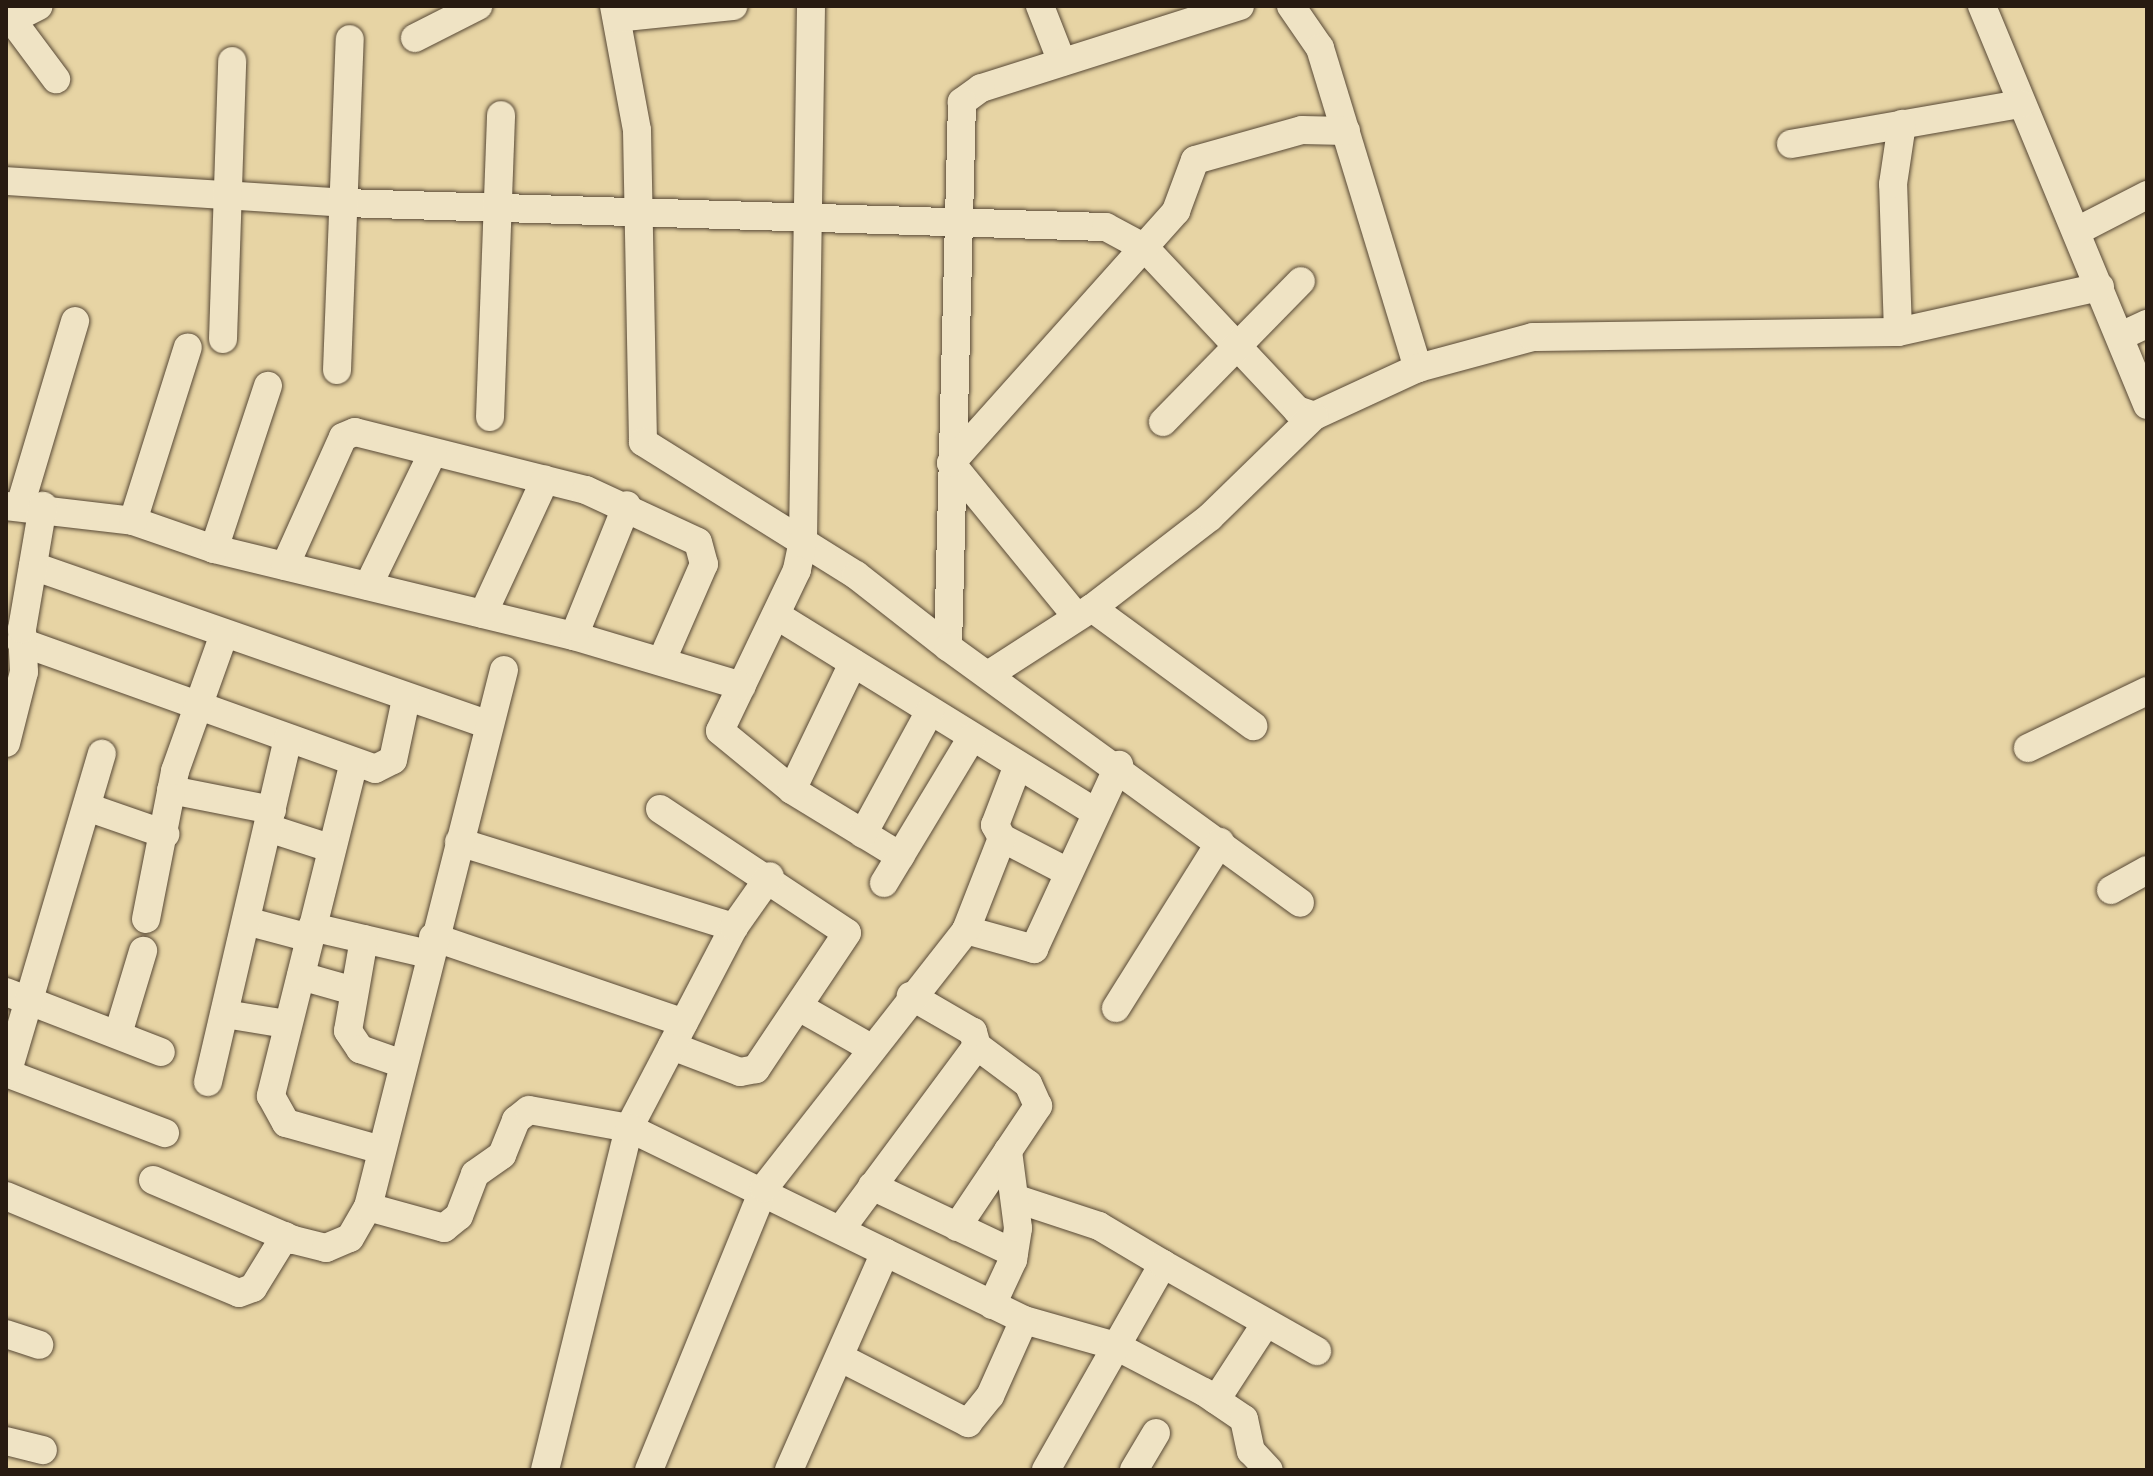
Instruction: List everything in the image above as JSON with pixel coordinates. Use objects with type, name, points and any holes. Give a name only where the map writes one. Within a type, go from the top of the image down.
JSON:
[{"type":"street","points":[[39,6],[9,16],[56,79]]},
{"type":"street","points":[[415,38],[478,6]]},
{"type":"street","points":[[733,6],[615,12],[636,116],[643,442],[803,541],[948,647],[1119,765],[1300,903]]},
{"type":"street","points":[[811,6],[803,541],[776,615],[722,736],[792,790],[900,856]]},
{"type":"street","points":[[1040,6],[1062,62]]},
{"type":"street","points":[[948,647],[951,463],[963,226],[962,102],[981,88],[1240,6]]},
{"type":"street","points":[[1291,6],[1320,48],[1418,368]]},
{"type":"street","points":[[1982,6],[2147,405]]},
{"type":"street","points":[[337,370],[350,39]]},
{"type":"street","points":[[223,339],[232,61]]},
{"type":"street","points":[[1791,144],[2021,104]]},
{"type":"street","points":[[490,417],[501,115]]},
{"type":"street","points":[[1898,332],[1893,184],[1902,124]]},
{"type":"street","points":[[951,463],[1186,199],[1195,160],[1302,130],[1346,131]]},
{"type":"street","points":[[6,181],[345,203],[637,210],[963,226],[1106,227],[1145,248],[1297,410],[1314,416]]},
{"type":"street","points":[[2077,231],[2147,195]]},
{"type":"street","points":[[1163,422],[1301,281]]},
{"type":"street","points":[[988,675],[1085,613],[1246,486],[1314,416],[1418,368],[1473,349],[1585,332],[1898,332],[2100,287]]},
{"type":"street","points":[[6,743],[24,672],[21,642],[33,566],[23,506],[75,321]]},
{"type":"street","points":[[2121,336],[2147,324]]},
{"type":"street","points":[[133,521],[188,347]]},
{"type":"street","points":[[214,549],[268,386]]},
{"type":"street","points":[[285,566],[348,433],[545,480],[627,505],[705,549],[662,660]]},
{"type":"street","points":[[368,586],[432,454]]},
{"type":"street","points":[[951,463],[1085,613],[1253,726]]},
{"type":"street","points":[[483,614],[545,480]]},
{"type":"street","points":[[574,636],[627,505]]},
{"type":"street","points":[[23,506],[133,521],[214,549],[574,636],[742,686]]},
{"type":"street","points":[[33,566],[406,699],[487,724]]},
{"type":"street","points":[[776,615],[1093,811]]},
{"type":"street","points":[[146,919],[165,834],[171,790],[197,705],[224,634]]},
{"type":"street","points":[[21,642],[354,762],[390,766],[406,699]]},
{"type":"street","points":[[792,790],[853,663]]},
{"type":"street","points":[[153,1180],[285,1236],[340,1245],[368,1207],[378,1149],[487,724],[504,670]]},
{"type":"street","points":[[2028,748],[2147,691]]},
{"type":"street","points":[[863,834],[930,711]]},
{"type":"street","points":[[884,883],[972,737]]},
{"type":"street","points":[[208,1082],[288,738]]},
{"type":"street","points":[[102,754],[87,807],[18,996],[7,1074],[165,1133]]},
{"type":"street","points":[[354,762],[330,848],[271,1096],[277,1117],[378,1149]]},
{"type":"street","points":[[1018,765],[995,825],[1002,838],[1068,872]]},
{"type":"street","points":[[966,930],[1034,949],[1093,811],[1119,765]]},
{"type":"street","points":[[171,790],[270,819],[330,848]]},
{"type":"street","points":[[87,807],[165,834]]},
{"type":"street","points":[[246,921],[364,939],[431,945],[678,1034],[749,1072],[799,1007],[847,933],[770,876],[660,809]]},
{"type":"street","points":[[649,1470],[764,1188],[869,1047],[966,930],[1002,838]]},
{"type":"street","points":[[459,842],[734,927]]},
{"type":"street","points":[[1116,1008],[1220,842]]},
{"type":"street","points":[[2111,890],[2147,870]]},
{"type":"street","points":[[545,1470],[629,1128],[734,927],[770,876]]},
{"type":"street","points":[[364,939],[354,991],[352,1040],[400,1063]]},
{"type":"street","points":[[118,1034],[143,951]]},
{"type":"street","points":[[301,976],[354,991]]},
{"type":"street","points":[[18,996],[161,1052]]},
{"type":"street","points":[[911,996],[973,1032],[977,1046],[1037,1097],[1008,1151],[957,1227]]},
{"type":"street","points":[[799,1007],[869,1047]]},
{"type":"street","points":[[225,1014],[287,1024]]},
{"type":"street","points":[[841,1229],[977,1046]]},
{"type":"street","points":[[368,1207],[444,1228],[459,1216],[475,1174],[502,1155],[516,1120],[529,1110],[629,1128],[764,1188],[1024,1320],[1116,1346],[1216,1400],[1244,1419],[1251,1451],[1269,1470]]},
{"type":"street","points":[[992,1305],[1014,1253],[1017,1199],[1008,1151]]},
{"type":"street","points":[[872,1186],[1014,1253]]},
{"type":"street","points":[[6,1196],[239,1293],[253,1288],[285,1236]]},
{"type":"street","points":[[1017,1199],[1099,1226],[1317,1351]]},
{"type":"street","points":[[794,1468],[885,1252]]},
{"type":"street","points":[[1046,1470],[1163,1264]]},
{"type":"street","points":[[841,1358],[968,1423],[990,1396],[1024,1320]]},
{"type":"street","points":[[1216,1400],[1266,1323]]},
{"type":"street","points":[[6,1334],[39,1345]]},
{"type":"street","points":[[1134,1470],[1156,1433]]},
{"type":"street","points":[[6,1441],[43,1450]]}]
